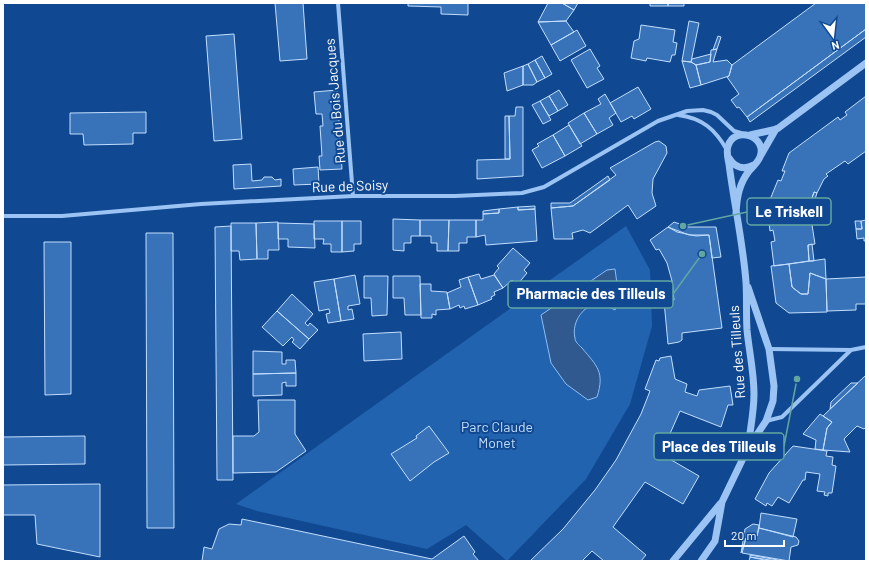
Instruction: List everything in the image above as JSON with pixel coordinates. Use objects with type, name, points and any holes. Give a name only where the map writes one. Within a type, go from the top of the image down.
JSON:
[{"type":"street","name":"Rue du Bois Jacques","points":[[338,3],[353,196]]},
{"type":"street","points":[[678,115],[697,119],[707,124],[714,131],[734,165],[744,168],[755,165],[776,129],[866,63]]},
{"type":"street","name":"Rue de Soisy","points":[[3,216],[62,216],[201,204],[353,196],[456,196],[522,193],[544,187],[653,124],[694,110],[712,112],[734,131],[747,134]]},
{"type":"street","points":[[728,154],[731,141],[735,137],[776,129]]},
{"type":"street","points":[[747,134],[758,140],[761,156]]},
{"type":"street","name":"Rue des Tilleuls","points":[[728,154],[746,281],[747,330],[754,394],[748,448]]},
{"type":"street","name":"Rue des Tilleuls","points":[[736,213],[740,186],[755,165]]},
{"type":"street","name":"Rue des Tilleuls","points":[[746,281],[769,349],[774,386],[773,401],[766,421],[748,448]]},
{"type":"street","points":[[769,349],[851,350],[866,346]]},
{"type":"street","points":[[766,421],[782,418],[851,350]]},
{"type":"street","points":[[701,561],[715,541],[722,502],[748,448]]},
{"type":"street","points":[[673,561],[722,502]]},
{"type":"green space","name":"Parc Claude Monet","points":[[626,226],[650,270],[652,326],[630,404],[586,479],[507,561],[466,525],[427,549],[257,511],[236,504]]},
{"type":"shaded area","points":[[615,269],[619,299],[615,310],[601,304],[589,307],[580,315],[575,326],[574,332],[577,343],[595,365],[600,375],[597,397],[588,400],[566,384],[551,363],[541,315],[607,270]]},
{"type":"building","points":[[275,3],[303,3],[307,59],[280,61]]},
{"type":"building","points":[[408,3],[468,3],[468,15],[441,14],[441,7],[408,6]]},
{"type":"building","points":[[548,3],[562,3],[574,10],[566,21],[538,22]]},
{"type":"building","points":[[562,3],[578,3],[574,10]]},
{"type":"building","points":[[650,3],[668,3],[668,6],[650,6]]},
{"type":"building","points":[[668,3],[684,3],[684,6],[668,6]]},
{"type":"building","points":[[816,3],[866,3],[866,29],[747,117],[731,100],[739,94],[727,77],[729,76],[732,65]]},
{"type":"building","points":[[566,21],[574,32],[551,45],[538,22]]},
{"type":"building","points":[[689,21],[699,23],[691,62],[682,61]]},
{"type":"building","points":[[641,25],[675,30],[673,42],[677,43],[675,55],[672,55],[670,62],[647,58],[646,61],[631,58],[634,41],[639,39]]},
{"type":"building","points":[[866,29],[866,37],[750,122],[747,117]]},
{"type":"building","points":[[577,30],[586,46],[560,61],[551,45]]},
{"type":"building","points":[[234,34],[242,139],[214,141],[206,36]]},
{"type":"building","points":[[718,36],[721,37],[717,49],[713,50]]},
{"type":"building","points":[[590,49],[600,66],[597,68],[604,79],[587,88],[571,60]]},
{"type":"building","points":[[717,49],[713,62],[727,60],[732,65],[729,76],[701,85],[696,65],[710,62],[711,50]]},
{"type":"building","points":[[711,54],[710,62],[696,65],[691,62],[692,59]]},
{"type":"building","points":[[542,56],[552,74],[545,78],[535,60]]},
{"type":"building","points":[[535,60],[545,78],[537,82],[528,64]]},
{"type":"building","points":[[682,61],[691,62],[696,65],[701,85],[690,88]]},
{"type":"building","points":[[528,64],[537,82],[533,85],[523,85],[523,66]]},
{"type":"building","points":[[523,66],[523,85],[507,91],[504,73]]},
{"type":"building","points":[[638,87],[651,109],[634,119],[632,116],[621,122],[610,103]]},
{"type":"building","points":[[337,90],[342,169],[320,170],[319,156],[322,156],[320,126],[323,126],[322,114],[316,114],[314,92]]},
{"type":"building","points":[[559,90],[568,105],[558,111],[549,96]]},
{"type":"building","points":[[605,94],[616,113],[609,118],[613,125],[597,134],[584,113],[601,104],[598,99]]},
{"type":"building","points":[[549,96],[558,111],[549,116],[540,101]]},
{"type":"building","points":[[866,96],[866,151],[848,164],[845,161],[826,174],[828,176],[824,179],[817,193],[814,192],[810,204],[813,205],[810,212],[815,244],[808,245],[809,261],[774,266],[771,242],[775,241],[773,230],[770,231],[767,207],[778,180],[781,181],[785,171],[782,171],[789,153],[838,117],[840,120],[847,115],[845,112]]},
{"type":"building","points":[[540,101],[551,120],[543,124],[532,105]]},
{"type":"building","points":[[516,107],[523,107],[523,176],[477,179],[477,160],[510,159],[509,116],[515,116]]},
{"type":"building","points":[[146,112],[146,133],[133,133],[133,144],[84,145],[83,134],[70,134],[70,113]]},
{"type":"building","points":[[584,113],[597,134],[580,144],[568,123]]},
{"type":"building","points":[[505,116],[509,116],[510,159],[505,159]]},
{"type":"building","points":[[569,125],[582,146],[565,156],[553,135]]},
{"type":"building","points":[[553,135],[565,156],[542,168],[532,150],[539,146],[537,144]]},
{"type":"building","points":[[659,141],[666,146],[667,153],[653,179],[652,193],[656,206],[637,219],[628,205],[590,233],[583,230],[572,233],[573,239],[554,239],[551,208],[573,206],[616,175],[610,168]]},
{"type":"building","points":[[251,164],[252,181],[262,180],[264,177],[272,177],[275,180],[281,179],[281,186],[234,189],[233,165]]},
{"type":"building","points":[[318,167],[319,184],[294,185],[293,169]]},
{"type":"building","points":[[608,176],[610,180],[573,206],[551,208],[551,203],[570,203]]},
{"type":"building","points":[[814,192],[817,193],[813,205],[810,204]]},
{"type":"building","points":[[535,206],[535,209],[518,210],[518,207]]},
{"type":"building","points":[[518,207],[518,210],[535,209],[537,241],[486,245],[485,235],[476,237],[476,220],[483,220],[483,214],[499,213],[499,209]]},
{"type":"building","points":[[499,209],[499,213],[483,214],[483,211]]},
{"type":"building","points":[[393,219],[420,220],[420,236],[411,236],[411,243],[404,243],[404,251],[393,250]]},
{"type":"building","points":[[420,220],[449,220],[448,251],[437,251],[437,243],[431,243],[431,236],[420,236]]},
{"type":"building","points":[[449,220],[476,220],[476,237],[467,237],[467,243],[459,243],[459,251],[448,251]]},
{"type":"building","points":[[866,220],[866,241],[864,241],[864,238],[857,239],[856,229],[862,229],[861,221]]},
{"type":"building","points":[[314,221],[342,221],[342,252],[331,252],[331,244],[323,244],[324,239],[314,239]]},
{"type":"building","points":[[342,221],[361,221],[361,244],[354,244],[354,251],[342,252]]},
{"type":"building","points":[[855,221],[861,221],[862,229],[856,229]]},
{"type":"building","points":[[278,222],[279,250],[268,250],[268,259],[257,259],[256,223]]},
{"type":"building","points":[[674,222],[688,227],[716,227],[721,257],[712,258],[709,235],[696,236],[677,232],[668,227]]},
{"type":"building","points":[[231,223],[256,223],[257,259],[240,260],[239,251],[231,251]]},
{"type":"building","points":[[278,223],[314,224],[315,248],[288,247],[288,239],[278,239]]},
{"type":"building","points":[[231,226],[233,480],[217,480],[215,227]]},
{"type":"building","points":[[668,227],[689,235],[709,235],[722,328],[682,333],[682,340],[668,344],[664,301],[674,300],[672,281],[667,263],[659,249],[656,250],[650,240]]},
{"type":"building","points":[[146,233],[173,233],[174,528],[147,528]]},
{"type":"building","points":[[44,242],[71,242],[71,394],[45,395]]},
{"type":"building","points":[[812,244],[814,261],[809,261],[808,245]]},
{"type":"building","points":[[513,248],[530,263],[524,270],[527,273],[517,285],[512,280],[503,288],[494,274],[499,268],[497,266]]},
{"type":"building","points":[[825,259],[826,279],[810,273],[808,294],[801,294],[792,287],[789,264]]},
{"type":"building","points":[[789,264],[792,287],[801,294],[808,294],[810,273],[826,279],[827,312],[789,313],[776,303],[771,266]]},
{"type":"building","points":[[479,274],[481,279],[494,275],[503,288],[494,292],[495,295],[491,297],[492,299],[478,305],[468,277]]},
{"type":"building","points":[[355,275],[360,304],[348,306],[348,310],[352,309],[354,319],[341,321],[334,279]]},
{"type":"building","points":[[364,276],[388,276],[387,315],[372,316],[371,298],[364,298]]},
{"type":"building","points":[[393,276],[420,276],[421,315],[405,315],[404,298],[393,298]]},
{"type":"building","points":[[468,277],[478,305],[465,309],[464,306],[460,308],[459,305],[450,309],[447,293],[461,287],[459,280]]},
{"type":"building","points":[[866,277],[866,304],[856,304],[856,310],[827,311],[826,279]]},
{"type":"building","points":[[334,279],[341,321],[328,323],[326,314],[330,313],[329,309],[319,311],[314,282]]},
{"type":"building","points":[[420,284],[431,284],[431,291],[447,292],[450,309],[436,310],[436,315],[432,314],[432,318],[421,318]]},
{"type":"building","points":[[292,294],[313,314],[305,323],[308,326],[310,323],[318,330],[309,339],[277,311]]},
{"type":"building","points":[[277,311],[309,339],[300,349],[292,342],[294,340],[292,337],[283,346],[262,327]]},
{"type":"building","points":[[401,332],[402,359],[364,361],[363,334]]},
{"type":"building","points":[[253,351],[282,352],[282,364],[286,364],[286,360],[295,360],[296,373],[253,374]]},
{"type":"building","points":[[671,356],[675,379],[687,384],[685,392],[697,396],[699,390],[730,386],[733,405],[728,405],[721,427],[680,411],[661,454],[699,476],[683,504],[645,482],[613,527],[646,555],[641,561],[604,561],[592,551],[582,561],[530,561],[563,529],[595,490],[616,460],[641,414],[650,391],[645,389],[656,360],[659,361],[660,358]]},
{"type":"building","points":[[296,373],[296,386],[286,386],[286,382],[282,383],[282,395],[253,396],[253,374]]},
{"type":"building","points":[[866,375],[866,427],[864,429],[857,426],[844,439],[850,452],[823,450],[827,428],[832,422],[823,416]]},
{"type":"building","points":[[851,383],[858,383],[830,409],[831,402]]},
{"type":"building","points":[[258,400],[295,400],[295,434],[306,451],[276,472],[233,473],[233,436],[254,436],[259,432]]},
{"type":"building","points":[[820,414],[832,422],[827,428],[823,450],[815,449],[816,440],[803,434]]},
{"type":"building","points":[[429,426],[449,453],[434,462],[410,481],[391,454],[417,438],[416,436]]},
{"type":"building","points":[[85,436],[85,464],[3,465],[3,437]]},
{"type":"building","points":[[793,446],[827,451],[826,456],[833,457],[832,465],[836,466],[832,493],[828,493],[828,496],[824,495],[825,492],[817,491],[820,474],[806,472],[805,480],[803,480],[789,503],[778,497],[772,506],[767,503],[766,506],[755,499],[769,473]]},
{"type":"building","points":[[100,484],[100,557],[37,544],[35,515],[3,515],[3,485]]},
{"type":"building","points":[[761,513],[797,519],[793,537],[759,528]]},
{"type":"building","points":[[242,519],[432,559],[464,536],[475,552],[473,554],[479,561],[202,561],[204,547],[212,549],[219,529],[229,524],[241,525]]},
{"type":"building","points":[[753,524],[759,525],[757,536],[752,535],[746,538],[741,553],[745,529]]},
{"type":"building","points":[[759,528],[796,537],[799,541],[798,545],[791,547],[789,561],[742,553],[746,538],[752,535],[757,536]]},
{"type":"building","points":[[750,555],[778,560],[750,557]]},
{"type":"building","points":[[750,557],[769,561],[749,561]]},
{"type":"place","name":"Le Triskell","points":[[683,226]]},
{"type":"place","name":"Pharmacie des Tilleuls","points":[[702,254]]},
{"type":"place","name":"Place des Tilleuls","points":[[797,379]]}]
